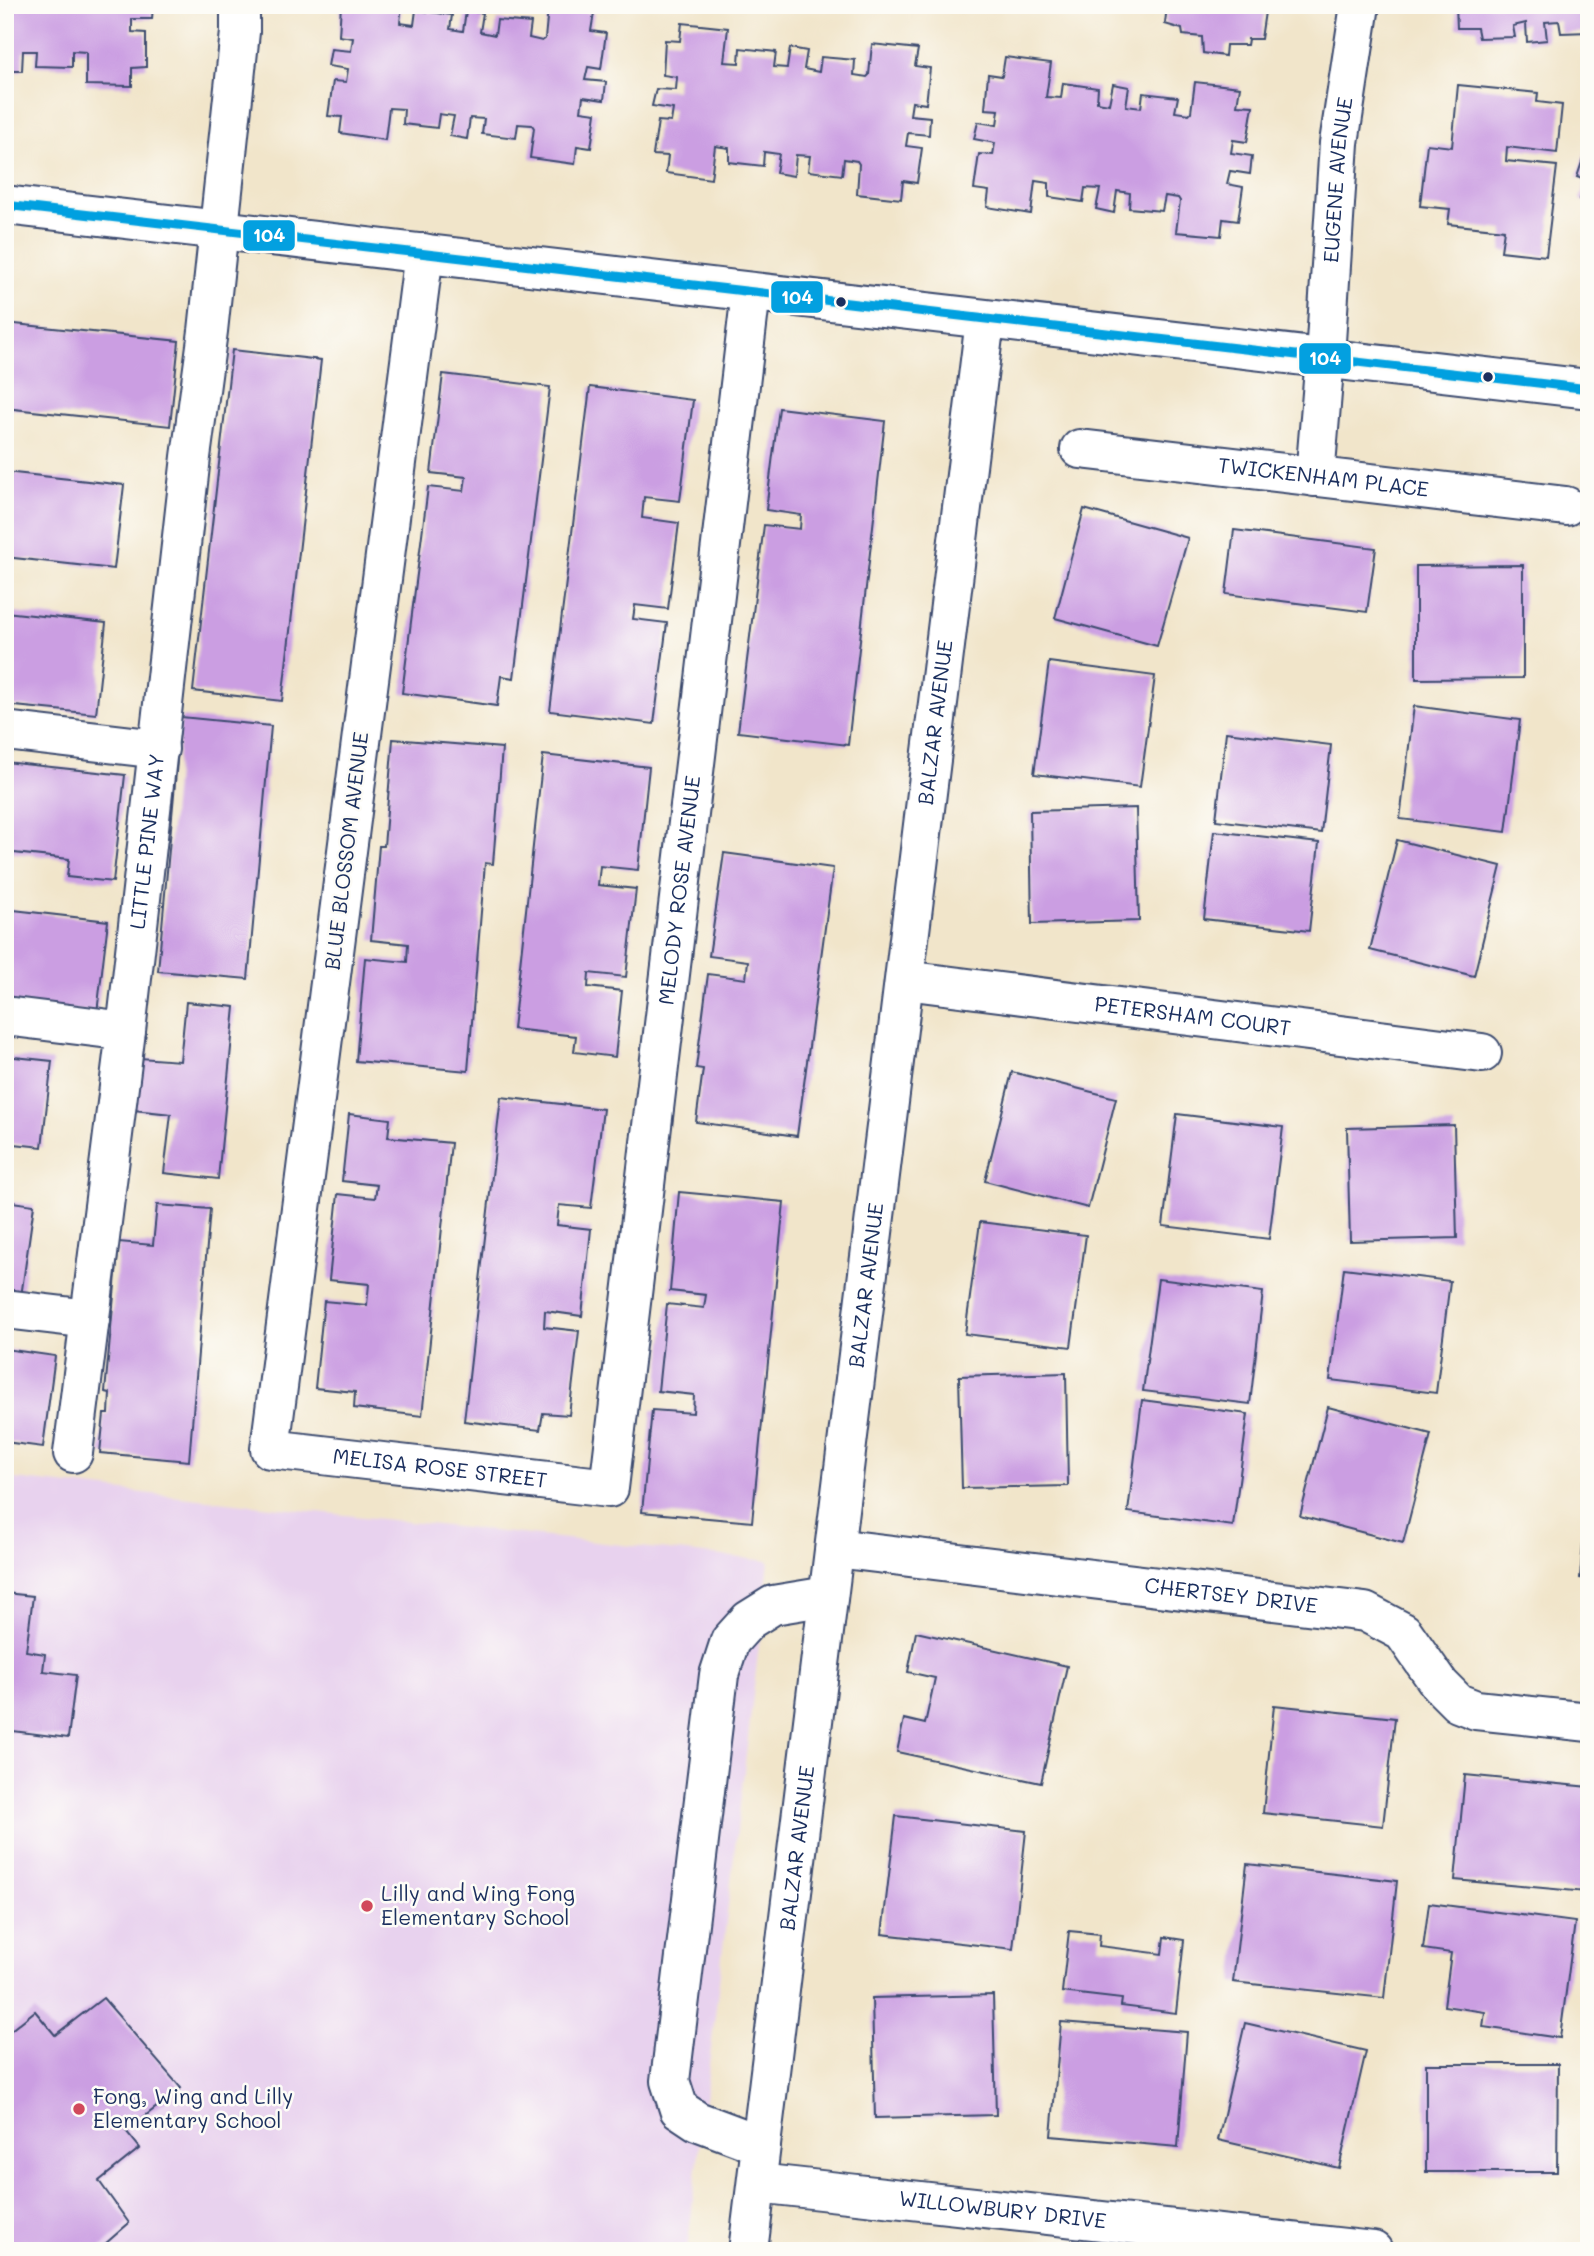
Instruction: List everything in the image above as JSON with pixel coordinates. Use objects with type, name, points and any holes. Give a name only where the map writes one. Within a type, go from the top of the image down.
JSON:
[{"type":"street","name":"LITTLE PINE WAY","points":[[73,1453],[127,1031],[232,108],[240,5]]},
{"type":"street","name":"EUGENE AVENUE","points":[[1315,477],[1339,143],[1360,5]]},
{"type":"street","points":[[5,205],[1589,388]]},
{"type":"street","name":"BLUE BLOSSOM AVENUE","points":[[270,1449],[424,253]]},
{"type":"street","name":"MELODY ROSE AVENUE","points":[[609,1488],[751,292]]},
{"type":"street","name":"BALZAR AVENUE","points":[[748,2251],[985,320]]},
{"type":"street","name":"TWICKENHAM PLACE","points":[[1080,449],[1566,506]]},
{"type":"street","points":[[5,731],[159,749]]},
{"type":"street","name":"PETERSHAM COURT","points":[[905,980],[1482,1053]]},
{"type":"street","points":[[5,1016],[127,1031]]},
{"type":"street","points":[[5,1309],[90,1319]]},
{"type":"street","name":"MELISA ROSE STREET","points":[[270,1449],[609,1488]]},
{"type":"street","name":"CHERTSEY DRIVE","points":[[835,1548],[1365,1612],[1403,1632],[1440,1685],[1458,1703],[1476,1710],[1589,1722]]},
{"type":"street","points":[[761,2145],[697,2121],[679,2109],[670,2081],[719,1675],[730,1641],[749,1620],[773,1605],[828,1596]]},
{"type":"street","name":"WILLOWBURY DRIVE","points":[[757,2183],[1373,2251]]},
{"type":"shaded area","name":"Lilly and Wing Fong Elementary School","points":[[5,1478],[769,1561],[687,2251],[5,2251]]},
{"type":"building","points":[[5,5],[153,5],[152,19],[132,19],[132,32],[146,33],[146,67],[132,68],[132,86],[86,85],[86,52],[72,51],[72,67],[35,66],[36,51],[23,51],[22,71],[5,71]]},
{"type":"building","points":[[341,5],[402,5],[400,23],[414,25],[416,10],[452,15],[450,29],[463,31],[466,11],[483,13],[480,32],[495,35],[497,20],[531,23],[529,38],[542,41],[545,39],[548,8],[594,13],[591,31],[606,33],[601,69],[588,67],[585,80],[606,82],[604,100],[583,97],[581,111],[596,113],[591,148],[577,146],[575,164],[530,158],[534,128],[532,125],[518,124],[516,138],[482,134],[484,119],[470,118],[467,139],[450,136],[454,116],[439,114],[437,128],[403,124],[404,109],[389,108],[385,140],[340,133],[342,117],[328,116],[333,81],[346,82],[348,69],[328,66],[331,49],[351,51],[353,38],[339,36]]},
{"type":"building","points":[[1167,5],[1266,5],[1261,39],[1248,39],[1247,45],[1226,45],[1225,56],[1203,53],[1202,37],[1183,35],[1182,29],[1165,24]]},
{"type":"building","points":[[1456,5],[1589,5],[1589,32],[1561,33],[1559,21],[1545,22],[1547,40],[1527,42],[1526,23],[1513,26],[1515,37],[1479,38],[1477,28],[1457,28]]},
{"type":"building","points":[[682,23],[728,28],[724,62],[739,63],[740,48],[776,52],[774,67],[787,68],[790,48],[807,51],[804,69],[819,72],[821,57],[855,60],[854,75],[867,77],[872,44],[918,49],[915,66],[930,68],[926,104],[912,102],[910,115],[930,117],[929,135],[908,133],[906,146],[922,148],[917,183],[903,181],[901,199],[857,194],[857,161],[844,159],[842,175],[808,171],[810,156],[796,155],[794,176],[776,173],[779,154],[764,152],[763,166],[729,162],[729,148],[715,146],[711,179],[666,173],[668,156],[653,155],[658,121],[671,122],[673,109],[652,106],[656,89],[676,90],[677,77],[663,75],[665,40],[680,41]]},
{"type":"building","points":[[1005,57],[1051,63],[1046,97],[1061,98],[1063,83],[1098,88],[1097,102],[1109,104],[1113,84],[1129,87],[1126,106],[1141,108],[1143,93],[1178,97],[1175,112],[1189,114],[1195,82],[1240,87],[1237,105],[1253,106],[1247,142],[1233,140],[1231,153],[1252,156],[1250,174],[1230,171],[1227,184],[1243,187],[1238,221],[1223,219],[1221,236],[1176,232],[1180,201],[1178,198],[1165,196],[1162,211],[1129,208],[1130,193],[1117,191],[1114,213],[1096,209],[1100,189],[1085,188],[1083,202],[1049,197],[1049,183],[1035,181],[1031,214],[987,207],[989,191],[974,189],[979,154],[993,155],[995,143],[974,139],[978,122],[997,125],[999,110],[985,109],[988,74],[1002,76]]},
{"type":"building","points":[[1458,85],[1538,93],[1537,102],[1562,105],[1557,153],[1507,147],[1506,161],[1557,166],[1546,256],[1501,251],[1504,230],[1448,224],[1450,209],[1420,206],[1427,144],[1452,147]]},
{"type":"building","points":[[1588,144],[1589,203],[1580,200],[1586,180],[1577,177]]},
{"type":"building","points":[[5,323],[179,341],[170,426],[5,408]]},
{"type":"building","points":[[232,350],[321,360],[282,701],[193,691]]},
{"type":"building","points":[[443,374],[550,387],[514,678],[501,676],[497,706],[402,693],[428,487],[464,491],[466,477],[431,473]]},
{"type":"building","points":[[590,387],[693,400],[680,501],[644,497],[642,518],[679,523],[668,609],[635,605],[633,619],[667,623],[654,724],[550,711]]},
{"type":"building","points":[[779,408],[885,421],[848,745],[738,732],[764,525],[800,529],[801,515],[766,510]]},
{"type":"building","points":[[5,472],[124,485],[114,569],[5,557]]},
{"type":"building","points":[[1084,509],[1188,538],[1157,646],[1055,618]]},
{"type":"building","points":[[1234,530],[1376,548],[1367,612],[1226,594]]},
{"type":"building","points":[[1523,565],[1523,678],[1416,679],[1416,566]]},
{"type":"building","points":[[5,612],[106,623],[96,714],[5,705]]},
{"type":"building","points":[[1049,662],[1155,676],[1140,787],[1034,774]]},
{"type":"building","points":[[1414,706],[1520,720],[1506,832],[1400,819]]},
{"type":"building","points":[[181,717],[271,726],[248,979],[158,971]]},
{"type":"building","points":[[1226,732],[1331,745],[1321,833],[1216,820]]},
{"type":"building","points":[[393,739],[502,748],[493,864],[485,863],[468,1071],[356,1061],[365,958],[407,962],[408,944],[371,940],[379,846],[384,846]]},
{"type":"building","points":[[543,755],[649,767],[638,870],[600,866],[598,885],[636,889],[626,977],[589,973],[588,987],[622,991],[615,1057],[574,1052],[576,1036],[513,1029]]},
{"type":"building","points":[[5,762],[125,775],[113,882],[67,877],[69,859],[5,852]]},
{"type":"building","points":[[1136,808],[1139,921],[1032,924],[1030,811]]},
{"type":"building","points":[[1214,831],[1319,843],[1309,931],[1204,919]]},
{"type":"building","points":[[1397,840],[1501,866],[1474,976],[1370,950]]},
{"type":"building","points":[[724,853],[833,868],[797,1136],[696,1122],[703,1069],[696,1068],[708,974],[746,979],[748,961],[709,956]]},
{"type":"building","points":[[5,909],[108,921],[97,1013],[5,1002]]},
{"type":"building","points":[[186,1002],[235,1007],[218,1179],[164,1173],[171,1114],[134,1110],[140,1058],[180,1061]]},
{"type":"building","points":[[5,1056],[52,1061],[42,1147],[5,1143]]},
{"type":"building","points":[[1012,1072],[1116,1098],[1088,1208],[985,1181]]},
{"type":"building","points":[[501,1097],[603,1109],[591,1208],[559,1205],[557,1225],[591,1229],[582,1316],[545,1311],[544,1327],[579,1331],[569,1415],[543,1413],[540,1430],[464,1421]]},
{"type":"building","points":[[349,1114],[390,1119],[388,1137],[451,1143],[422,1416],[354,1408],[355,1392],[315,1388],[324,1301],[367,1305],[369,1284],[329,1280],[338,1194],[375,1198],[377,1185],[342,1181]]},
{"type":"building","points":[[1177,1114],[1283,1127],[1269,1239],[1163,1226]]},
{"type":"building","points":[[1454,1125],[1457,1238],[1350,1241],[1347,1128]]},
{"type":"building","points":[[679,1192],[784,1202],[752,1522],[642,1512],[652,1410],[693,1413],[694,1395],[658,1391],[667,1304],[704,1308],[706,1295],[670,1291]]},
{"type":"building","points":[[5,1201],[34,1205],[21,1297],[5,1295]]},
{"type":"building","points":[[157,1205],[210,1209],[189,1461],[100,1453],[104,1414],[109,1414],[110,1393],[105,1392],[119,1242],[153,1245]]},
{"type":"building","points":[[980,1222],[1086,1235],[1071,1347],[965,1334]]},
{"type":"building","points":[[1344,1268],[1450,1281],[1436,1393],[1330,1380]]},
{"type":"building","points":[[1158,1279],[1263,1292],[1250,1404],[1143,1391]]},
{"type":"building","points":[[5,1349],[55,1356],[43,1447],[5,1442]]},
{"type":"building","points":[[1066,1373],[1068,1486],[962,1488],[959,1376]]},
{"type":"building","points":[[1142,1400],[1248,1414],[1233,1526],[1128,1512]]},
{"type":"building","points":[[1328,1407],[1431,1434],[1403,1543],[1300,1516]]},
{"type":"building","points":[[1584,1531],[1589,1532],[1589,1579],[1580,1578]]},
{"type":"building","points":[[5,1593],[33,1596],[26,1651],[45,1654],[43,1671],[76,1675],[68,1738],[5,1730]]},
{"type":"building","points":[[916,1632],[1067,1666],[1041,1783],[897,1752],[904,1719],[925,1724],[935,1678],[908,1672]]},
{"type":"building","points":[[1274,1705],[1395,1718],[1383,1826],[1263,1813]]},
{"type":"building","points":[[1465,1775],[1589,1787],[1589,1862],[1586,1892],[1455,1880]]},
{"type":"building","points":[[896,1816],[1026,1831],[1013,1949],[882,1934]]},
{"type":"building","points":[[1247,1864],[1397,1881],[1384,1998],[1233,1982]]},
{"type":"building","points":[[1429,1903],[1575,1922],[1560,2038],[1483,2027],[1485,2012],[1444,2006],[1451,1953],[1423,1949]]},
{"type":"building","points":[[1069,1931],[1100,1934],[1099,1946],[1162,1954],[1164,1937],[1184,1940],[1176,2013],[1121,2006],[1122,1999],[1062,1992]]},
{"type":"building","points":[[993,1995],[996,2115],[875,2118],[872,1998]]},
{"type":"building","name":"Fong, Wing and Lilly Elementary School","points":[[103,1998],[181,2088],[126,2131],[140,2148],[99,2181],[129,2223],[97,2251],[5,2251],[5,2035],[35,2011],[55,2035]]},
{"type":"building","points":[[1061,2022],[1187,2032],[1178,2147],[1051,2136]]},
{"type":"building","points":[[1245,2023],[1366,2051],[1339,2168],[1218,2140]]},
{"type":"building","points":[[1426,2064],[1558,2064],[1557,2172],[1426,2172]]},
{"type":"transit line","name":"104","points":[[5,205],[1589,389]]},
{"type":"place","name":"Lilly and Wing Fong Elementary School","points":[[367,1906]]},
{"type":"place","name":"Fong, Wing and Lilly Elementary School","points":[[79,2109]]}]
